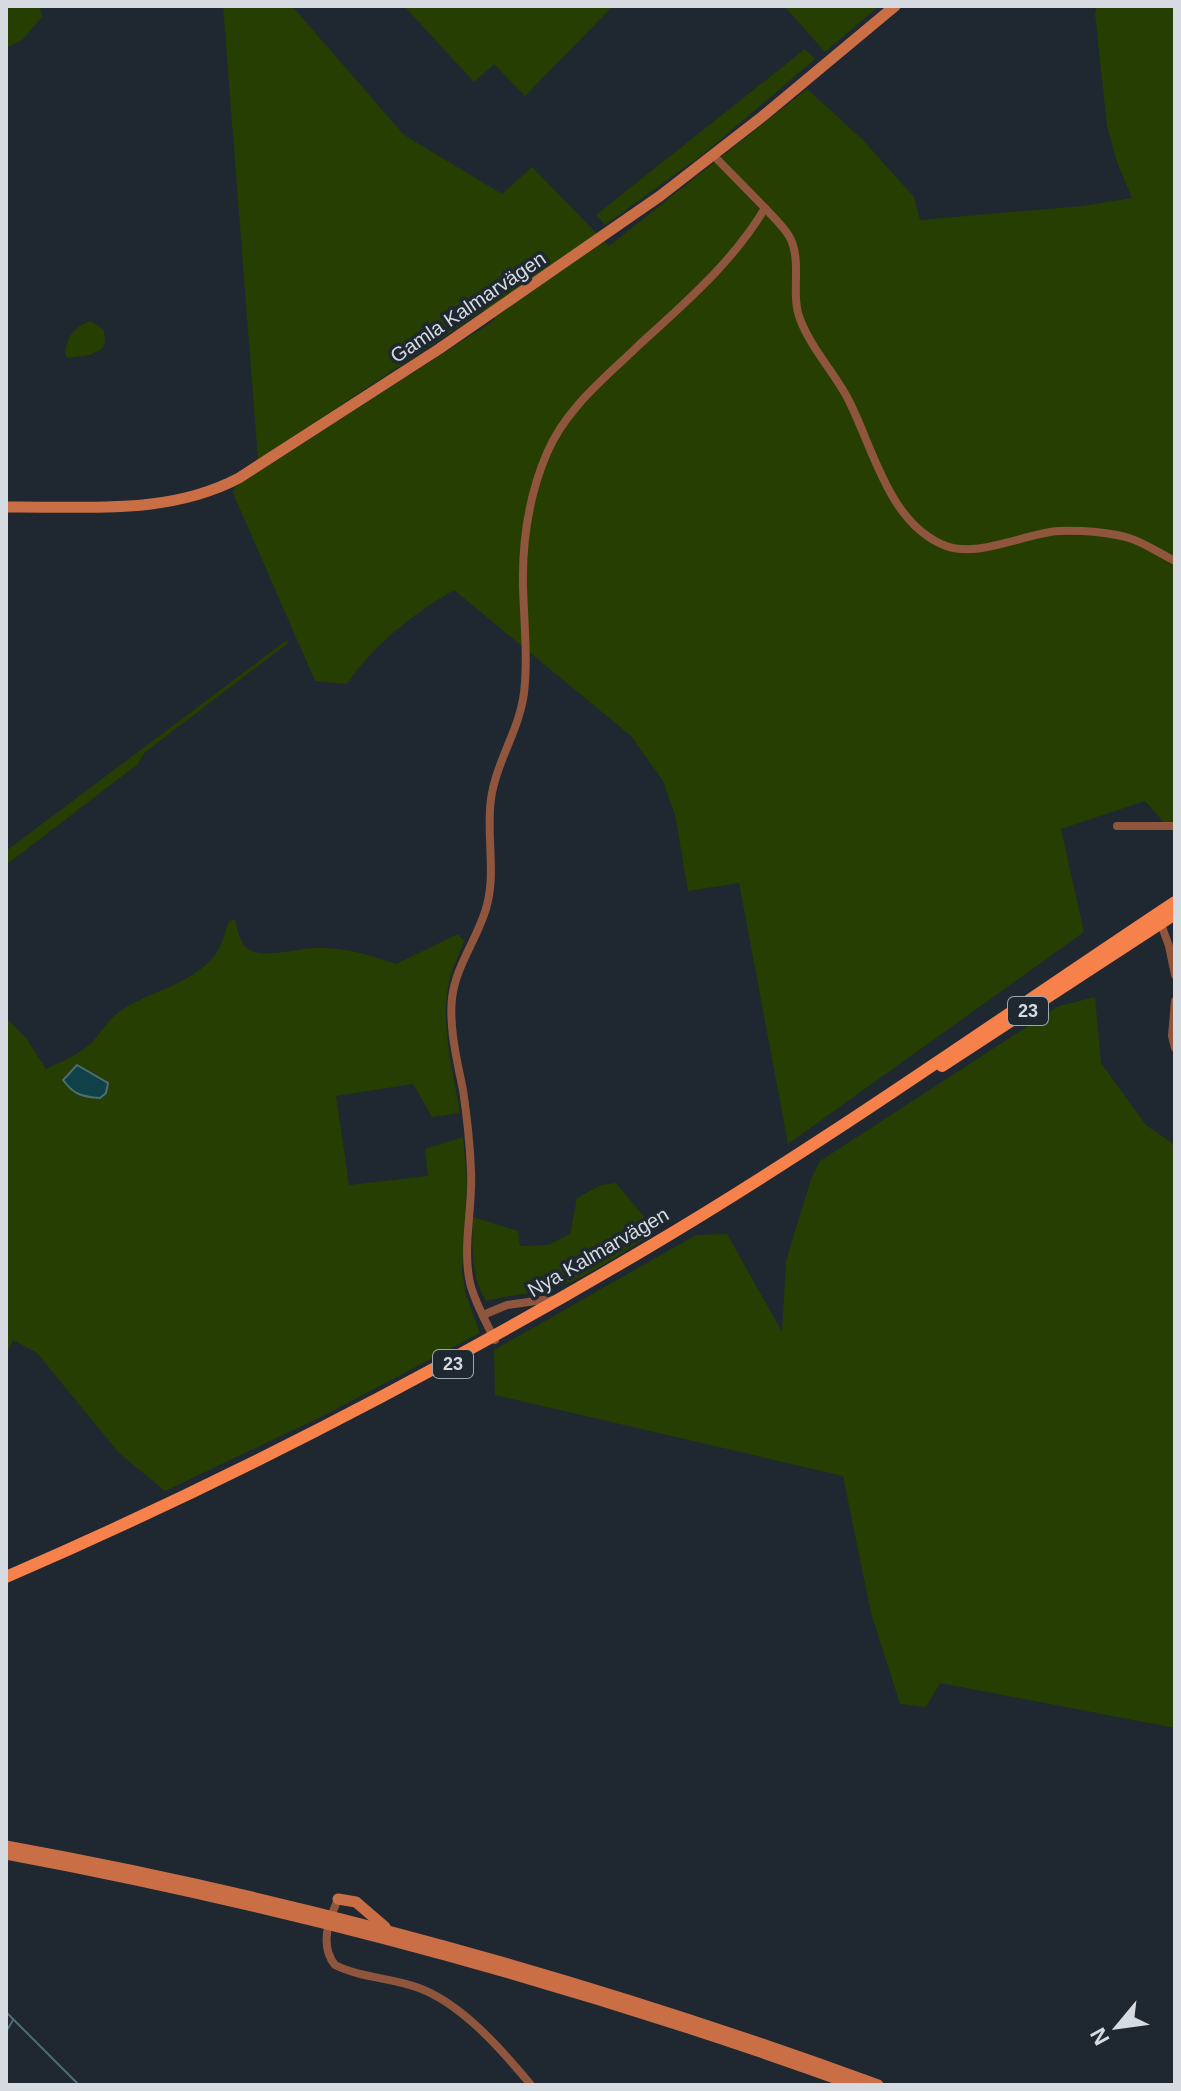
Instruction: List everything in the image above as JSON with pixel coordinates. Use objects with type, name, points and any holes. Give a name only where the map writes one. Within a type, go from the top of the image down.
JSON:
[{"type":"main road","name":"Gamla Kalmarvägen","points":[[6,507],[152,505],[192,498],[226,485],[263,464],[537,283],[660,196],[895,6]]},
{"type":"main road","name":"Nya Kalmarvägen","points":[[6,1583],[213,1487],[375,1406],[494,1338],[649,1247],[812,1144],[1175,902]]},
{"type":"main road","name":"Nya Kalmarvägen","points":[[6,1577],[329,1423],[651,1253],[1175,914]]},
{"type":"main road","points":[[6,1846],[196,1883],[330,1919],[577,1992],[854,2085]]},
{"type":"main road","points":[[6,1854],[388,1930],[522,1966],[648,2005],[878,2085]]},
{"type":"main road","points":[[338,1899],[356,1902],[388,1930]]},
{"type":"street","points":[[713,155],[789,235],[793,248],[798,316],[847,397],[887,487],[904,513],[927,535],[947,546],[969,549],[1059,531],[1120,536],[1175,561]]},
{"type":"street","points":[[494,1338],[473,1290],[469,1270],[470,1148],[453,1030],[452,999],[460,968],[488,902],[491,882],[491,800],[497,772],[516,728],[522,703],[525,666],[524,551],[533,492],[547,451],[598,381],[713,276],[733,254],[765,208]]},
{"type":"street","points":[[1117,826],[1175,826]]},
{"type":"street","points":[[1161,924],[1175,975]]},
{"type":"street","points":[[1175,1001],[1172,1036],[1175,1048]]},
{"type":"street","points":[[483,1315],[507,1305],[541,1302],[573,1291]]},
{"type":"street","points":[[338,1899],[330,1919],[326,1947],[335,1965],[417,1987],[451,2003],[531,2085]]},
{"type":"green space","points":[[36,6],[41,10],[42,17],[22,40],[6,48],[6,9]]},
{"type":"green space","points":[[223,6],[292,6],[404,135],[502,194],[532,167],[609,246],[807,89],[863,140],[914,197],[920,220],[1082,206],[1132,198],[1107,126],[1095,14],[1097,6],[1175,6],[1175,835],[1145,801],[1061,829],[1084,932],[788,1144],[739,883],[688,891],[675,815],[663,781],[631,736],[454,590],[395,631],[369,656],[347,684],[315,681],[233,493],[235,487],[495,320],[487,308],[258,460]]},
{"type":"green space","points":[[404,6],[613,6],[525,96],[494,64],[474,82]]},
{"type":"green space","points":[[784,6],[879,6],[825,52]]},
{"type":"green space","points":[[805,49],[815,59],[706,152],[605,225],[596,215]]},
{"type":"green space","points":[[91,321],[104,330],[103,348],[90,355],[67,358],[66,348],[72,333]]},
{"type":"green space","points":[[287,640],[288,643],[144,753],[138,764],[6,865],[6,851]]},
{"type":"green space","points":[[235,919],[244,945],[261,953],[336,949],[396,964],[458,934],[464,941],[449,982],[446,1015],[448,1048],[460,1113],[432,1117],[413,1084],[336,1096],[349,1185],[428,1176],[425,1149],[463,1137],[467,1180],[462,1272],[466,1295],[480,1333],[321,1417],[165,1491],[119,1453],[37,1353],[13,1340],[6,1354],[6,1018],[26,1038],[46,1069],[83,1049],[119,1012],[194,974],[217,951],[229,921]]},
{"type":"green space","points":[[1095,997],[1101,1063],[1146,1125],[1175,1145],[1175,1728],[940,1683],[926,1707],[900,1704],[871,1613],[843,1476],[495,1395],[494,1350],[696,1235],[727,1234],[782,1332],[786,1261],[811,1179],[820,1161],[1059,1006]]},
{"type":"green space","points":[[616,1183],[645,1218],[652,1218],[658,1228],[582,1277],[542,1291],[486,1301],[475,1271],[473,1217],[518,1231],[520,1246],[548,1245],[570,1234],[577,1198],[601,1185]]},
{"type":"water","points":[[77,1065],[108,1083],[106,1093],[94,1098],[71,1089],[63,1080]]},
{"type":"waterway","points":[[6,2012],[79,2085]]},
{"type":"waterway","points":[[6,2032],[13,2020]]}]
